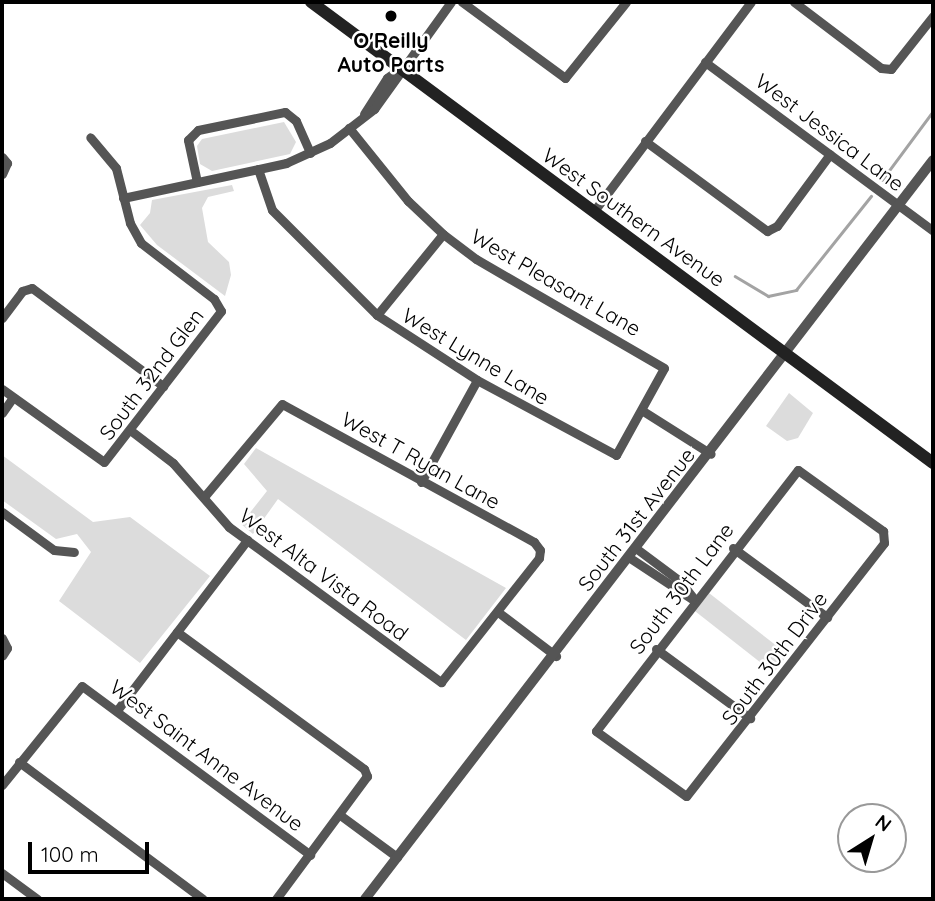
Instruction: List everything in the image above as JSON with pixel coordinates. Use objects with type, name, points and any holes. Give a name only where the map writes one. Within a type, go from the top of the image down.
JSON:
[{"type":"main road","name":"West Southern Avenue","points":[[311,2],[933,463]]},
{"type":"street","points":[[90,137],[116,168],[123,198],[258,169],[310,153],[349,128],[364,114],[387,78],[401,68],[451,2]]},
{"type":"street","points":[[462,2],[565,78],[626,2]]},
{"type":"street","points":[[594,211],[751,2]]},
{"type":"street","points":[[794,2],[881,68],[891,69],[933,16]]},
{"type":"street","name":"West Jessica Lane","points":[[705,62],[933,231]]},
{"type":"street","points":[[197,182],[190,134],[290,114],[310,153]]},
{"type":"street","name":"West Pleasant Lane","points":[[349,128],[408,201],[443,234],[476,259],[664,368],[643,411]]},
{"type":"street","points":[[645,141],[762,229],[771,230],[830,154]]},
{"type":"street","points":[[2,174],[5,160]]},
{"type":"street","name":"South 31st Avenue","points":[[365,899],[556,656],[933,160]]},
{"type":"street","name":"West Lynne Lane","points":[[258,169],[271,210],[377,315],[410,341],[616,455],[643,411]]},
{"type":"street","name":"South 32nd Glen","points":[[13,397],[104,462],[219,315],[221,306],[141,243],[123,198]]},
{"type":"street","points":[[377,315],[443,234]]},
{"type":"street","points":[[2,318],[29,287],[163,386]]},
{"type":"street","points":[[421,482],[477,380]]},
{"type":"street","points":[[2,389],[13,397],[2,413]]},
{"type":"street","name":"West T Ryan Lane","points":[[204,497],[282,404],[540,550],[539,558],[498,612]]},
{"type":"street","points":[[643,411],[711,454]]},
{"type":"street","name":"West Alta Vista Road","points":[[130,430],[173,463],[247,540],[441,682],[498,612]]},
{"type":"street","name":"South 30th Lane","points":[[686,796],[596,731],[733,548],[798,470],[886,537]]},
{"type":"street","points":[[2,512],[54,550],[74,552]]},
{"type":"street","name":"South 30th Drive","points":[[686,796],[750,718],[886,537]]},
{"type":"street","points":[[118,709],[247,540]]},
{"type":"street","points":[[733,548],[827,617]]},
{"type":"street","points":[[634,554],[669,573],[694,599]]},
{"type":"street","points":[[634,554],[662,582],[694,599]]},
{"type":"street","points":[[662,582],[669,573]]},
{"type":"street","points":[[498,612],[556,656]]},
{"type":"street","points":[[177,632],[364,769],[367,776],[276,899]]},
{"type":"street","points":[[2,638],[4,652]]},
{"type":"street","points":[[656,649],[750,718]]},
{"type":"street","name":"West Saint Anne Avenue","points":[[19,762],[82,685],[118,709],[310,855]]},
{"type":"street","points":[[2,785],[19,762],[203,899]]},
{"type":"street","points":[[340,816],[397,857]]},
{"type":"street","points":[[2,873],[37,899]]},
{"type":"shaded area","points":[[284,122],[296,142],[290,154],[212,171],[200,164],[197,146],[202,139]]},
{"type":"shaded area","points":[[232,185],[234,191],[208,197],[202,208],[208,242],[229,262],[231,275],[225,296],[157,245],[140,225],[150,213],[152,200]]},
{"type":"shaded area","points":[[789,393],[813,413],[798,438],[787,441],[766,426]]},
{"type":"shaded area","points":[[256,448],[506,588],[466,640],[278,499],[253,534],[241,524],[267,491],[244,464]]},
{"type":"shaded area","points":[[2,455],[93,522],[130,517],[210,576],[140,663],[59,601],[91,552],[77,534],[56,539],[2,500]]},
{"type":"shaded area","points":[[709,593],[788,655],[774,673],[695,611]]},
{"type":"waterway","points":[[882,180],[933,111]]},
{"type":"waterway","points":[[735,276],[768,296],[796,290],[871,196]]},
{"type":"place","name":"O'Reilly Auto Parts","points":[[391,16]]}]
